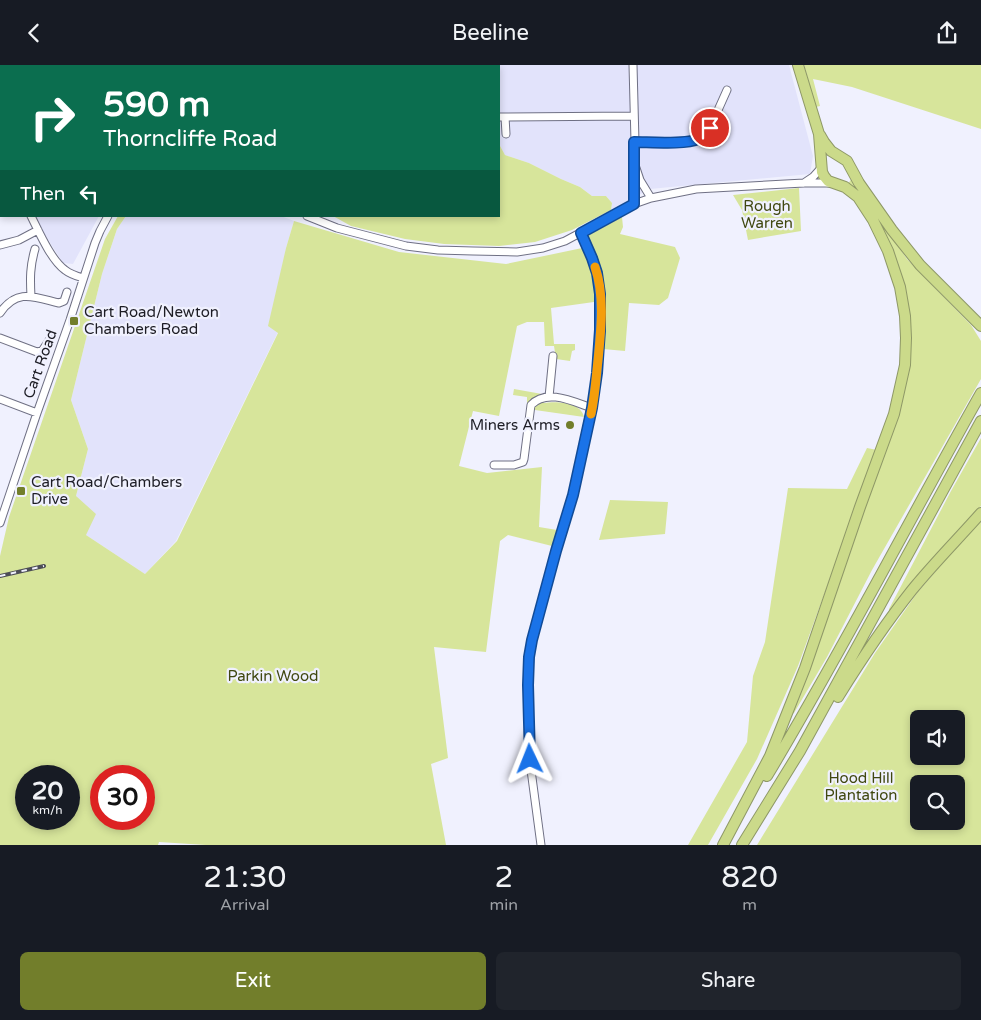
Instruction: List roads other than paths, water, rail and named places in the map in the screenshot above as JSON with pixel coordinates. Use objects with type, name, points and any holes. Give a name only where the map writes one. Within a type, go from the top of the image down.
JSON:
[{"type":"highway","points":[[723,845],[770,756],[805,668],[894,413],[905,365],[905,316],[894,267],[880,233],[863,204],[850,190],[828,181],[824,176],[819,134],[798,65]]},
{"type":"highway","points":[[819,134],[828,147],[838,156],[843,157],[892,230],[920,265],[980,325]]},
{"type":"highway","points":[[822,167],[828,158],[838,156]]},
{"type":"highway","points":[[836,183],[843,182],[849,175],[849,165]]},
{"type":"highway","points":[[723,845],[826,676],[981,393]]},
{"type":"highway","points":[[800,751],[981,421]]},
{"type":"highway","points":[[742,845],[800,751],[890,619],[940,556],[981,513]]},
{"type":"street","points":[[633,65],[634,204]]},
{"type":"street","points":[[634,142],[674,142],[698,139],[710,128],[727,90]]},
{"type":"street","points":[[506,134],[502,117],[634,115]]},
{"type":"street","points":[[634,163],[640,180],[651,198]]},
{"type":"street","points":[[804,183],[822,167]]},
{"type":"street","points":[[309,217],[337,228],[406,246],[438,250],[517,252],[543,248],[565,241],[634,204],[651,198],[696,189],[836,183]]},
{"type":"street","points":[[32,217],[52,255],[62,268],[71,274],[83,278]]},
{"type":"street","name":"Cart Road","points":[[0,523],[70,320],[94,243],[107,217]]},
{"type":"street","points":[[0,245],[19,240],[38,230]]},
{"type":"street","points":[[540,845],[531,770],[529,657],[556,551],[573,495],[592,408],[599,347],[601,301],[597,273],[581,233]]},
{"type":"street","points":[[31,295],[29,275],[35,249]]},
{"type":"street","points":[[0,313],[16,297],[31,295],[59,303],[64,301],[67,292]]},
{"type":"street","points":[[0,338],[37,352],[42,351],[50,339]]},
{"type":"street","points":[[549,397],[553,356]]},
{"type":"street","points":[[494,465],[514,465],[523,462],[531,405],[539,399],[549,397],[570,400],[592,408]]},
{"type":"street","points":[[1,402],[37,413]]},
{"type":"railway","points":[[0,576],[44,566]]},
{"type":"place","name":"Cart Road/Newton Chambers Road","points":[[74,321]]},
{"type":"place","name":"Miners Arms","points":[[570,425]]},
{"type":"place","name":"Cart Road/Chambers Drive","points":[[21,491]]},
{"type":"park label","name":"Rough Warren","points":[[767,214]]},
{"type":"park label","name":"Parkin Wood","points":[[273,676]]},
{"type":"park label","name":"Hood Hill Plantation","points":[[861,786]]}]
